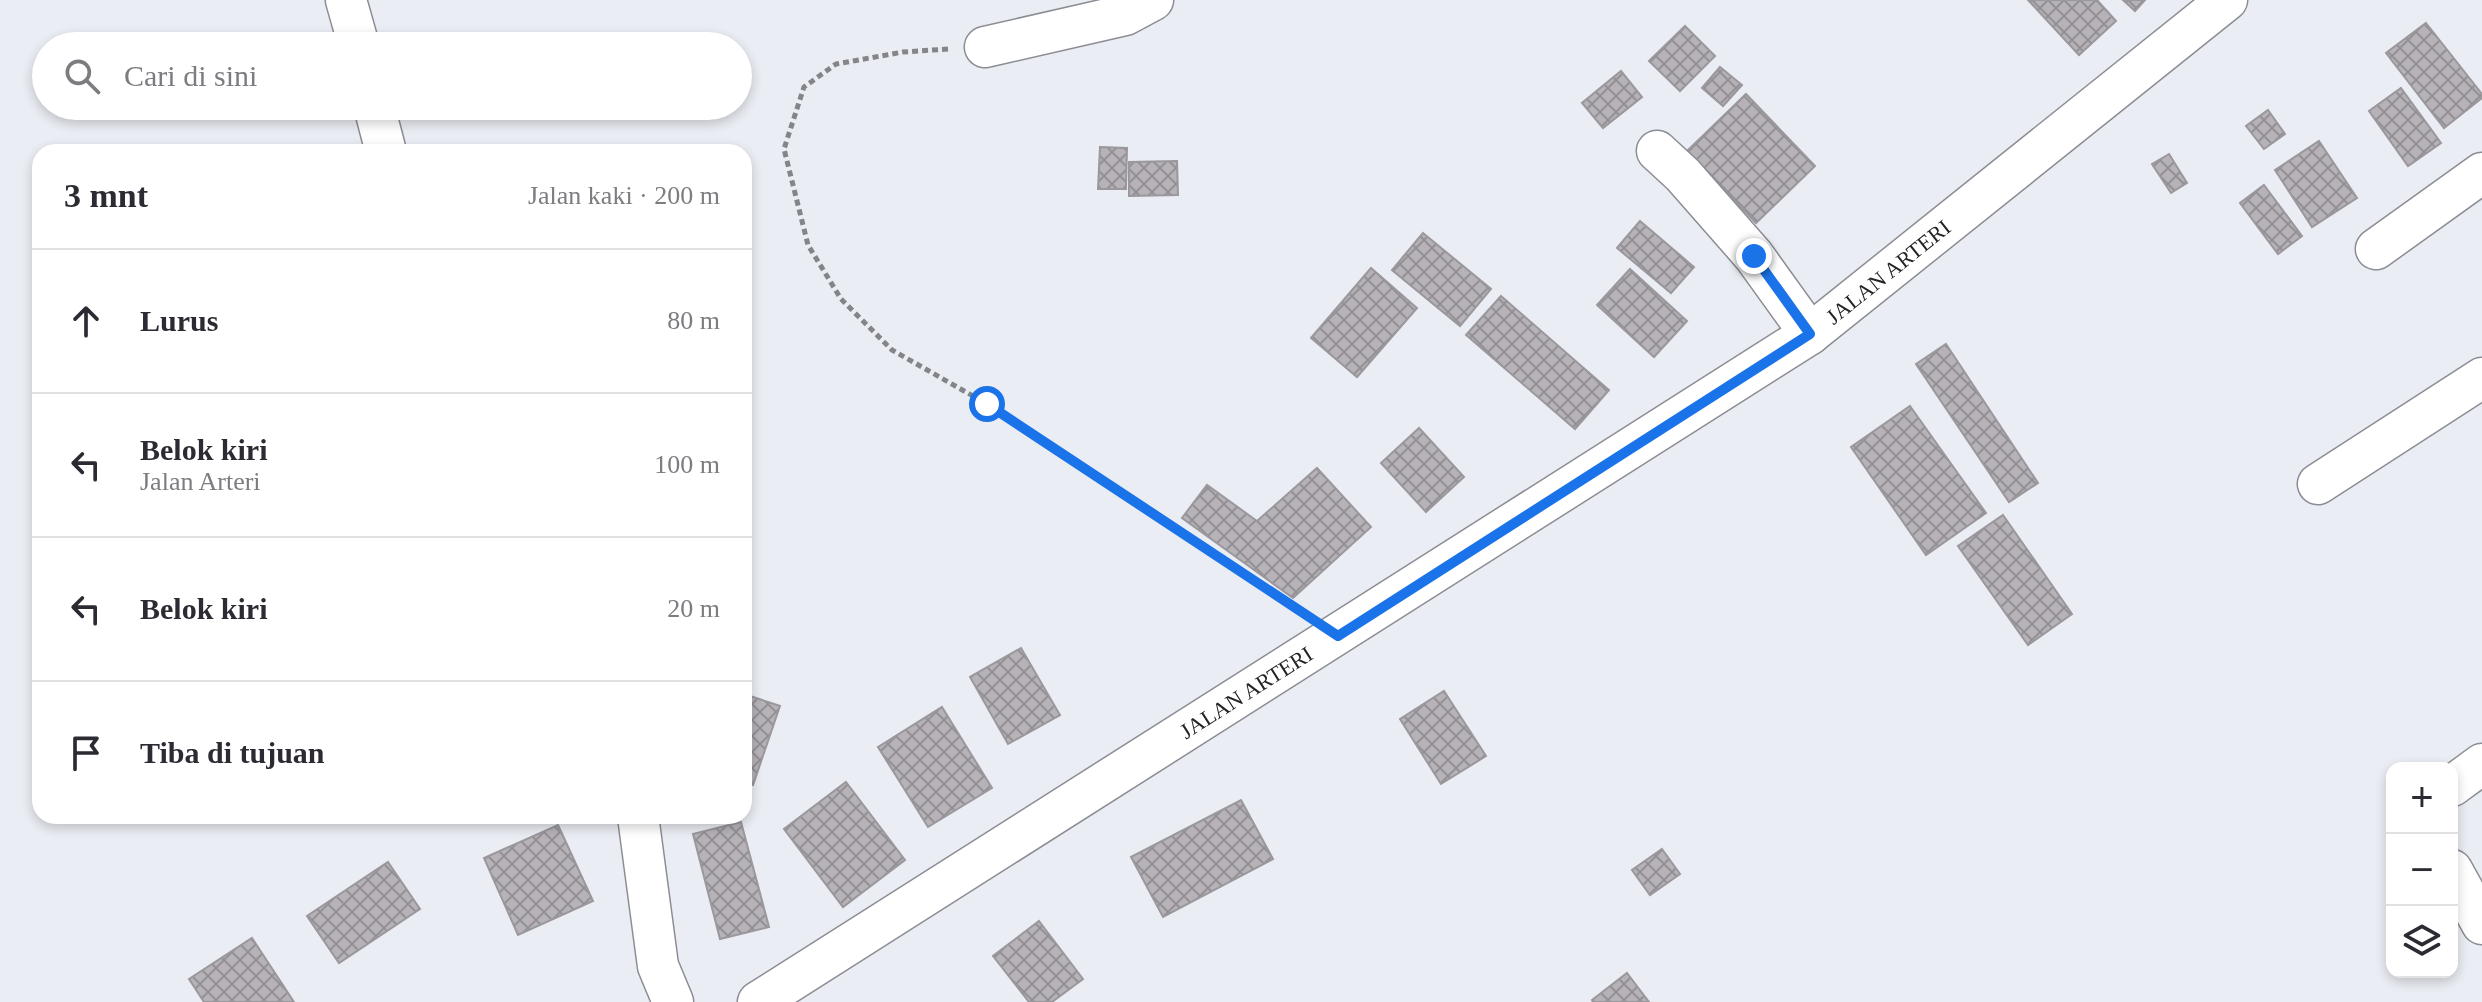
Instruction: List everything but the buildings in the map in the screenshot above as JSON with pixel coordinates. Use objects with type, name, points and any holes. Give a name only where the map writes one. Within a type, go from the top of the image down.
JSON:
[{"type":"street","points":[[346,0],[355,32]]},
{"type":"street","points":[[985,47],[1125,15],[1153,0]]},
{"type":"street","name":"JALAN ARTERI","points":[[758,1002],[1810,334],[2227,0]]},
{"type":"street","points":[[378,120],[384,144]]},
{"type":"street","points":[[1657,151],[1683,175],[1754,256],[1810,334]]},
{"type":"street","points":[[2376,249],[2482,173]]},
{"type":"street","points":[[2318,484],[2482,378]]},
{"type":"street","points":[[2458,782],[2482,764]]},
{"type":"street","points":[[639,824],[658,966],[673,1002]]},
{"type":"street","points":[[2458,881],[2482,924]]},
{"type":"path","points":[[985,47],[903,52],[836,64],[804,87],[784,149],[808,245],[841,299],[892,350],[987,404],[1338,636]]},
{"type":"route","points":[[987,404],[1338,636],[1810,334],[1754,256]]}]
